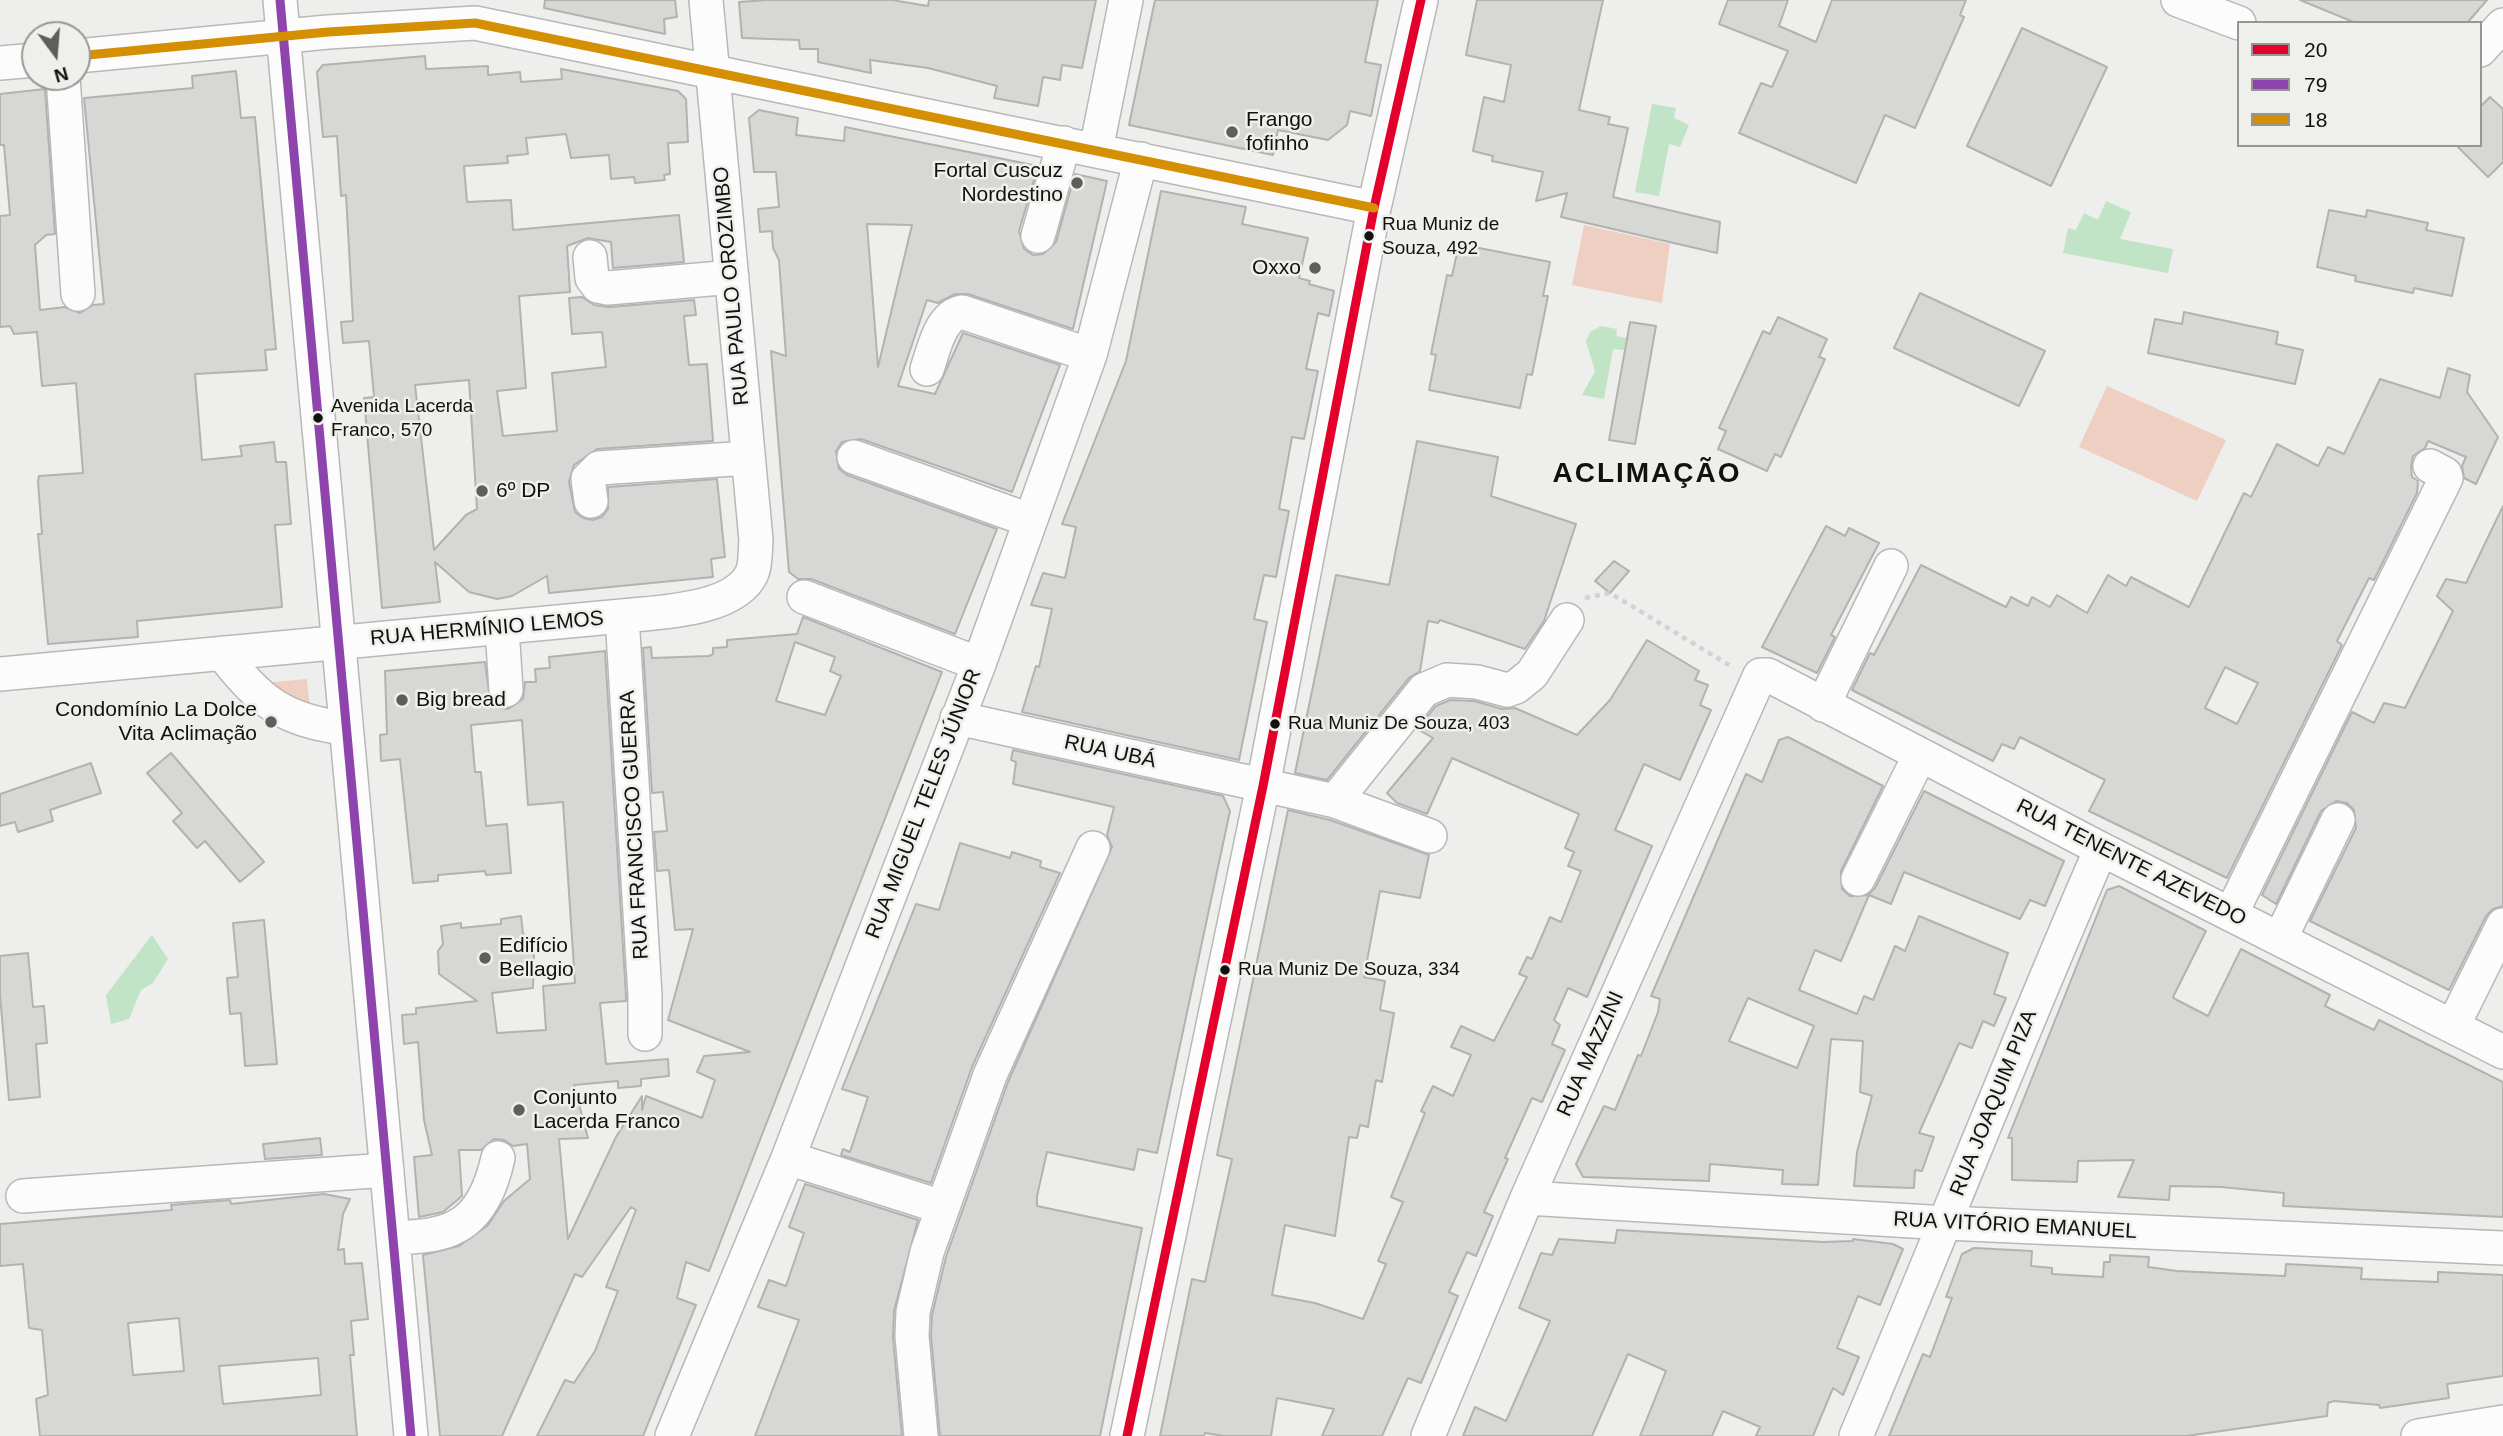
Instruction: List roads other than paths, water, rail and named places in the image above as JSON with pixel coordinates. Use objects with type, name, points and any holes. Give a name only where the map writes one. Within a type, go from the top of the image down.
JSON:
[{"type":"street","points":[[280,0],[411,1436]]},
{"type":"street","name":"RUA PAULO OROZIMBO","points":[[706,0],[756,540],[752,573]]},
{"type":"street","points":[[1038,236],[1080,146],[1126,0]]},
{"type":"street","points":[[1128,1436],[1263,786],[1374,208],[1421,0]]},
{"type":"street","points":[[2178,0],[2237,22]]},
{"type":"street","points":[[91,55],[284,36],[475,23],[1374,208]]},
{"type":"street","points":[[2482,48],[2503,25]]},
{"type":"street","points":[[0,63],[21,61]]},
{"type":"street","points":[[64,91],[78,294]]},
{"type":"street","name":"RUA MIGUEL TELES JÚNIOR","points":[[672,1436],[788,1158],[979,664],[1090,355],[1141,159]]},
{"type":"street","points":[[590,257],[592,278],[598,286],[608,288],[732,277]]},
{"type":"street","points":[[926,369],[946,320],[953,314],[962,312],[1090,355]]},
{"type":"street","points":[[853,457],[1029,520]]},
{"type":"street","points":[[592,501],[588,479],[591,472],[599,468],[748,458]]},
{"type":"street","points":[[2231,914],[2446,478],[2445,474],[2430,466]]},
{"type":"street","points":[[1823,705],[1891,566]]},
{"type":"street","name":"RUA HERMÍNIO LEMOS","points":[[0,674],[622,616],[711,603],[733,595],[752,573]]},
{"type":"street","points":[[804,597],[979,664]]},
{"type":"street","name":"RUA FRANCISCO GUERRA","points":[[622,616],[645,995],[645,1034]]},
{"type":"street","points":[[1335,802],[1424,690],[1447,680],[1477,682],[1507,690],[1516,687],[1532,674],[1567,621]]},
{"type":"street","points":[[502,628],[506,690]]},
{"type":"street","points":[[222,653],[250,689],[280,710],[319,725],[345,728]]},
{"type":"street","name":"RUA TENENTE AZEVEDO","points":[[1758,678],[1768,675],[2101,849],[2503,1052]]},
{"type":"street","name":"RUA MAZZINI","points":[[1428,1436],[1527,1198],[1758,678]]},
{"type":"street","name":"RUA UBÁ","points":[[957,718],[1335,802],[1430,836]]},
{"type":"street","points":[[1858,879],[1920,755]]},
{"type":"street","points":[[2280,939],[2338,820]]},
{"type":"street","points":[[921,1436],[913,1312],[942,1207],[990,1075],[1093,848]]},
{"type":"street","name":"RUA JOAQUIM PIZA","points":[[1856,1436],[1946,1223],[2007,1065],[2101,849]]},
{"type":"street","points":[[2453,1026],[2503,925]]},
{"type":"street","points":[[393,1237],[425,1238],[459,1227],[482,1203],[492,1183],[498,1158]]},
{"type":"street","points":[[788,1158],[942,1207]]},
{"type":"street","points":[[23,1196],[387,1170]]},
{"type":"street","name":"RUA VITÓRIO EMANUEL","points":[[1527,1198],[1946,1223],[2503,1248]]},
{"type":"street","points":[[2418,1436],[2503,1422]]},
{"type":"place","name":"Frango fofinho","points":[[1232,132]]},
{"type":"place","name":"Fortal Cuscuz Nordestino","points":[[1077,183]]},
{"type":"place","name":"Rua Muniz de Souza, 492","points":[[1369,236]]},
{"type":"place","name":"Oxxo","points":[[1315,268]]},
{"type":"place","name":"Avenida Lacerda Franco, 570","points":[[318,418]]},
{"type":"place","name":"6º DP","points":[[482,491]]},
{"type":"place","name":"Big bread","points":[[402,700]]},
{"type":"place","name":"Condomínio La Dolce Vita Aclimação","points":[[271,722]]},
{"type":"place","name":"Rua Muniz De Souza, 403","points":[[1275,724]]},
{"type":"place","name":"Edifício Bellagio","points":[[485,958]]},
{"type":"place","name":"Rua Muniz De Souza, 334","points":[[1225,970]]},
{"type":"place","name":"Conjunto Lacerda Franco","points":[[519,1110]]},
{"type":"district","name":"ACLIMAÇÃO","points":[[1647,474]]}]
